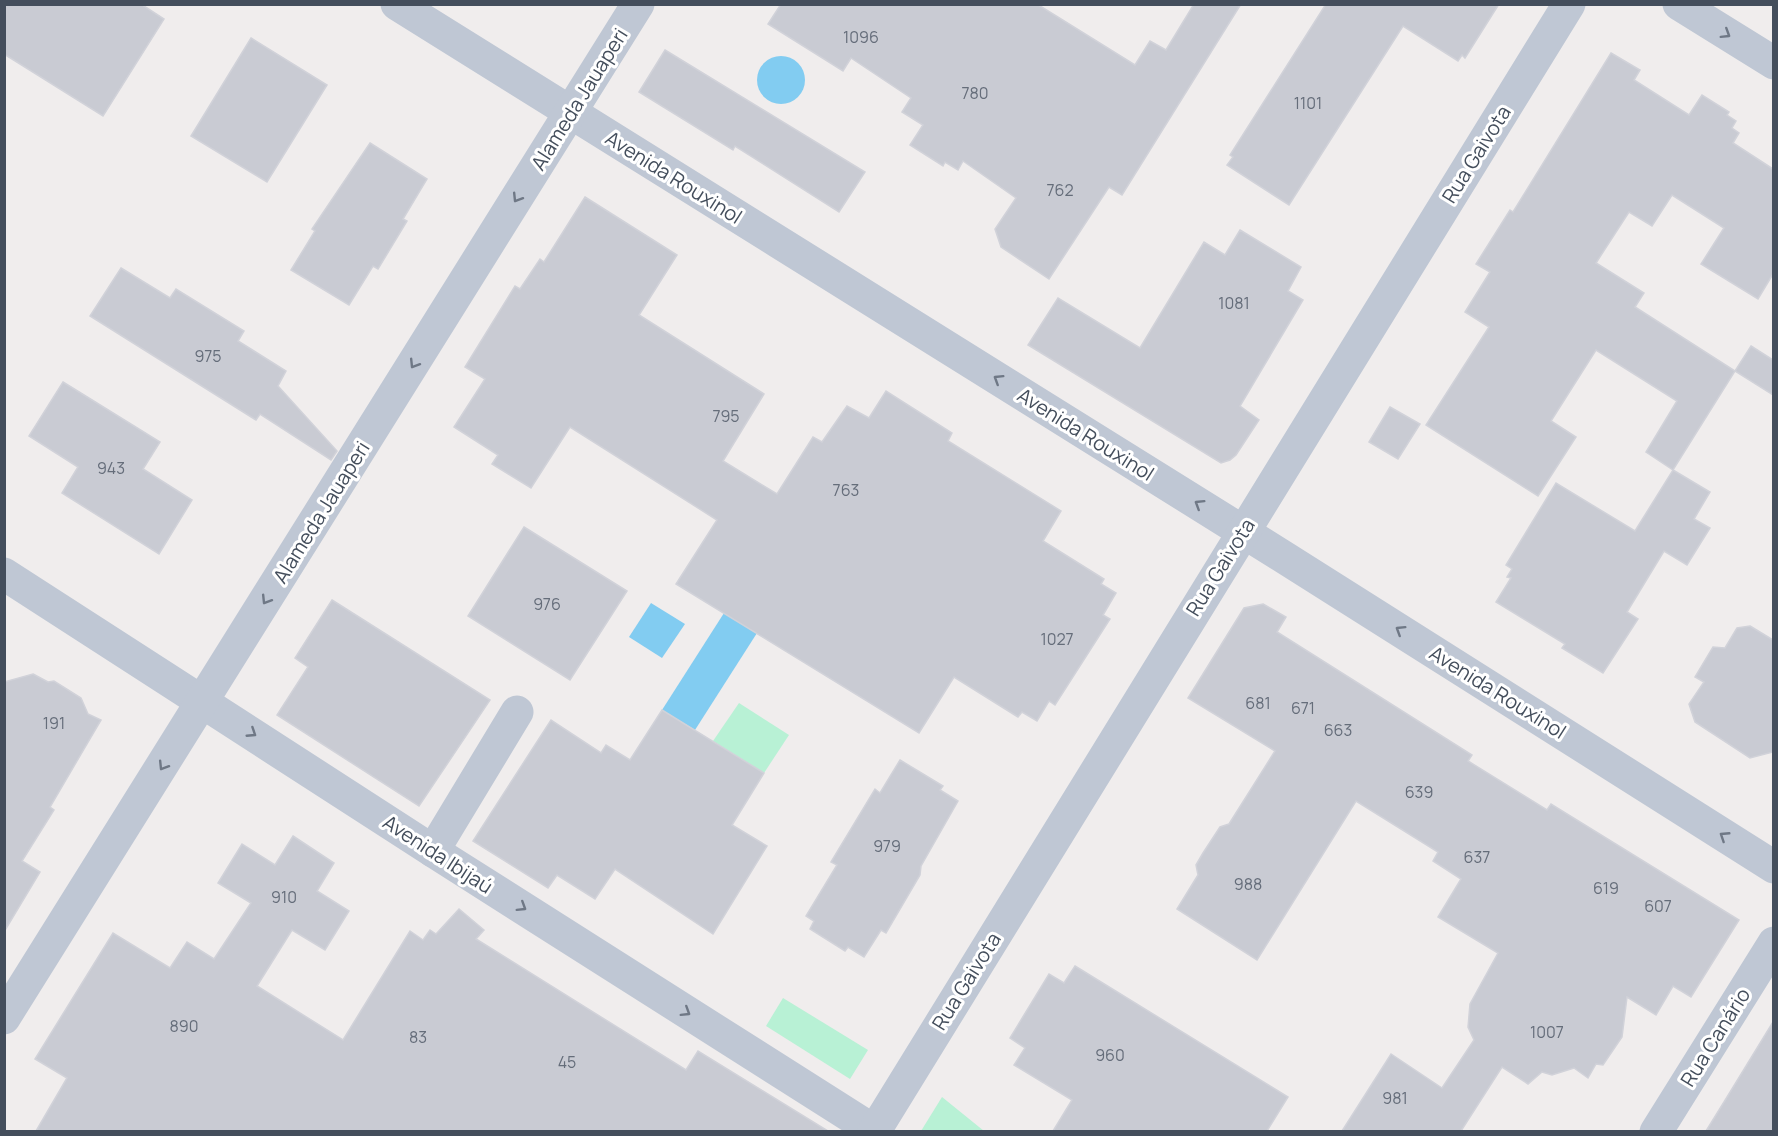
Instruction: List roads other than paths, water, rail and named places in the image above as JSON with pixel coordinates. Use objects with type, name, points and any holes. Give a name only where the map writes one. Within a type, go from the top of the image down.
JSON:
[{"type":"street","name":"Avenida Rouxinol","points":[[397,4],[1242,531],[1773,867]]},
{"type":"street","name":"Alameda Jauaperi","points":[[4,1018],[638,4]]},
{"type":"street","name":"Rua Gaivota","points":[[874,1131],[1569,4]]},
{"type":"street","points":[[1679,4],[1773,63]]},
{"type":"street","name":"Avenida Ibijaú","points":[[4,574],[433,851],[874,1131]]},
{"type":"street","points":[[433,851],[517,712]]},
{"type":"street","name":"Rua Canário","points":[[1656,1131],[1773,943]]},
{"type":"water","points":[[781,56],[798,63],[805,80],[798,97],[781,104],[764,97],[757,80],[764,63]]},
{"type":"water","points":[[651,603],[685,624],[662,658],[629,637]]},
{"type":"water","points":[[724,613],[757,633],[695,730],[662,710]]}]
